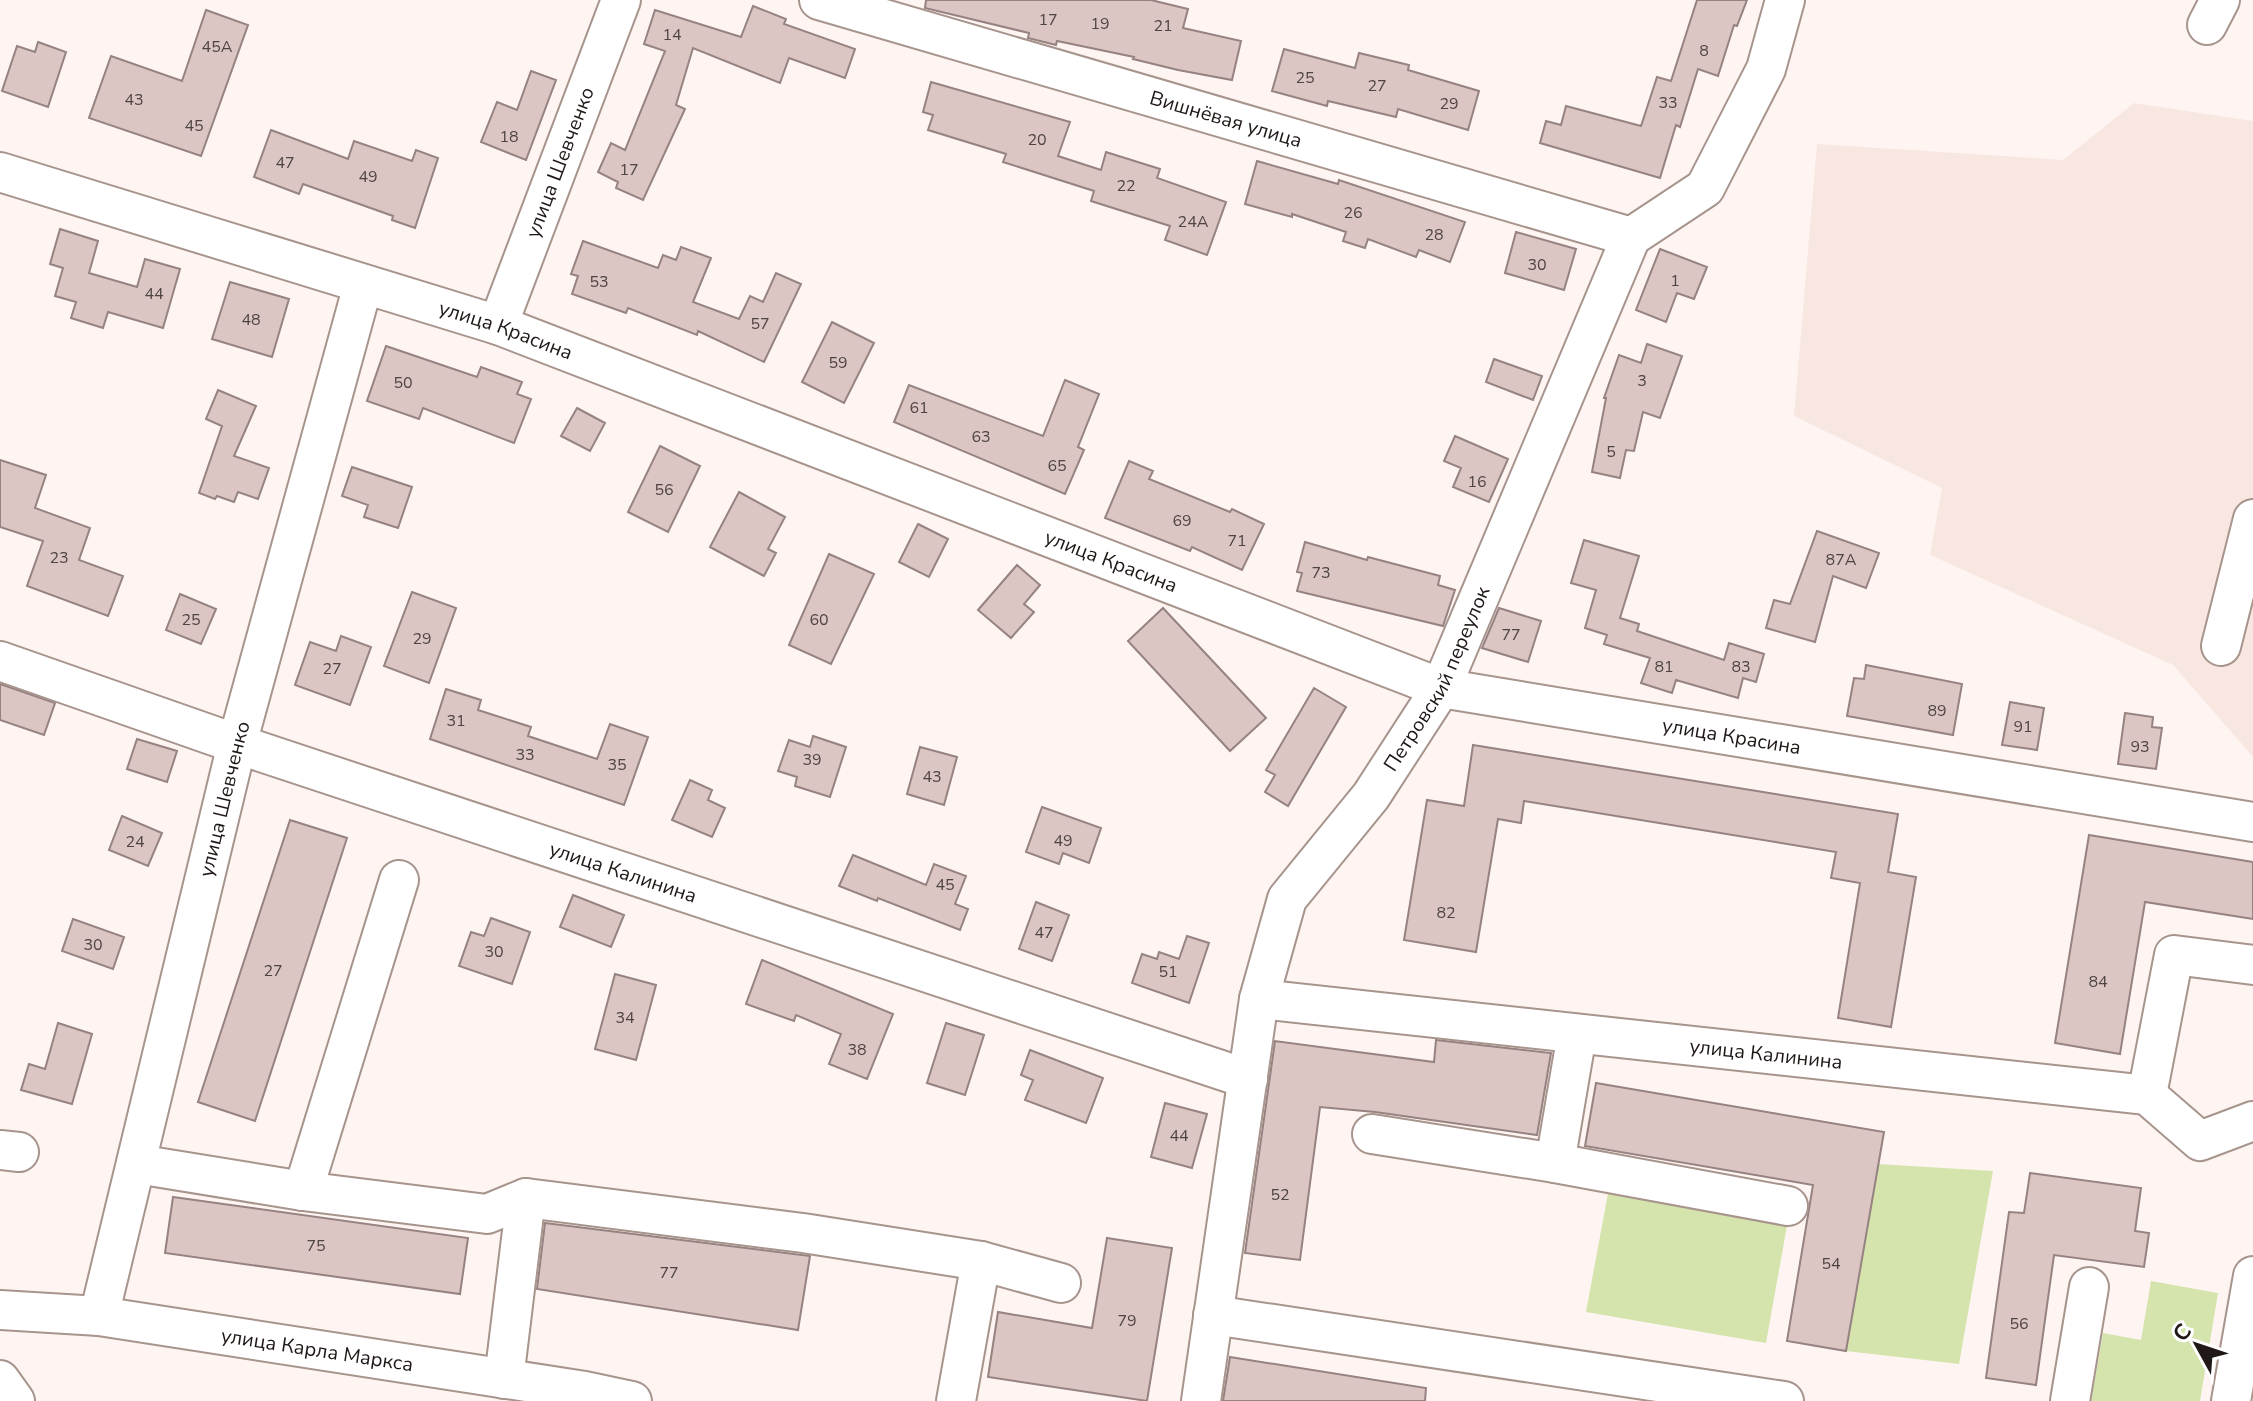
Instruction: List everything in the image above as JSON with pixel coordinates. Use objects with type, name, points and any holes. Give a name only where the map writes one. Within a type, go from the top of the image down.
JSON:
[{"type":"street","name":"улица Шевченко","points":[[498,325],[621,0]]},
{"type":"street","name":"Вишнёвая улица","points":[[819,0],[1631,237]]},
{"type":"street","points":[[1631,237],[1705,188],[1766,69],[1785,0]]},
{"type":"street","name":"улица Красина","points":[[0,172],[498,325],[1441,688],[2253,822]]},
{"type":"street","name":"Петровский переулок","points":[[1201,1401],[1259,999],[1287,899],[1371,796],[1441,688],[1631,237]]},
{"type":"street","name":"улица Шевченко","points":[[99,1316],[237,744],[363,285]]},
{"type":"street","points":[[2221,646],[2253,519]]},
{"type":"street","name":"улица Калинина","points":[[0,661],[237,744],[1248,1079]]},
{"type":"street","points":[[303,1191],[399,880]]},
{"type":"street","points":[[2253,965],[2174,955],[2147,1095],[2200,1141],[2253,1121]]},
{"type":"street","name":"улица Калинина","points":[[1259,999],[2147,1095]]},
{"type":"street","points":[[1555,1163],[1577,1034]]},
{"type":"street","points":[[1372,1134],[1555,1163],[1788,1206]]},
{"type":"street","points":[[137,1164],[303,1191],[487,1214],[526,1198],[803,1233],[981,1261],[1061,1283]]},
{"type":"street","points":[[504,1379],[526,1198]]},
{"type":"street","points":[[956,1401],[981,1261]]},
{"type":"street","points":[[2231,1401],[2253,1276]]},
{"type":"street","points":[[2070,1401],[2089,1287]]},
{"type":"street","name":"улица Карла Маркса","points":[[0,1310],[99,1316],[632,1401]]},
{"type":"street","points":[[1213,1315],[1784,1401]]},
{"type":"street","points":[[0,1380],[15,1401]]},
{"type":"shaded area","points":[[2134,103],[2253,121],[2253,757],[2173,665],[1930,555],[1942,488],[1794,416],[1817,144],[2063,160]]},
{"type":"green space","points":[[1878,1164],[1993,1171],[1959,1364],[1846,1351]]},
{"type":"green space","points":[[1609,1188],[1788,1220],[1766,1343],[1586,1312]]},
{"type":"green space","points":[[2151,1281],[2218,1293],[2200,1401],[2091,1401],[2103,1333],[2141,1340]]},
{"type":"building","points":[[926,0],[1151,0],[1188,9],[1183,28],[1241,41],[1232,80],[1057,41],[1056,45],[1028,38],[1029,33],[925,8]]},
{"type":"building","points":[[1697,0],[1747,0],[1737,26],[1734,25],[1718,76],[1698,69],[1660,178],[1540,143],[1546,121],[1561,125],[1566,106],[1641,126],[1657,77],[1671,81]]},
{"type":"building","points":[[753,6],[786,19],[784,24],[855,49],[845,78],[789,58],[780,83],[693,48],[676,105],[685,109],[643,200],[616,188],[618,182],[598,172],[611,143],[625,150],[665,51],[644,44],[655,10],[741,37]]},
{"type":"building","points":[[206,10],[248,25],[201,156],[89,118],[111,56],[182,81]]},
{"type":"building","points":[[38,42],[66,52],[48,107],[2,91],[17,46],[35,52]]},
{"type":"building","points":[[1284,49],[1355,68],[1359,53],[1409,65],[1408,70],[1479,91],[1468,130],[1398,109],[1396,117],[1328,101],[1327,106],[1272,91]]},
{"type":"building","points":[[531,71],[556,80],[526,160],[481,142],[497,102],[517,110]]},
{"type":"building","points":[[931,82],[1070,122],[1058,156],[1101,170],[1106,152],[1160,169],[1157,178],[1226,202],[1207,255],[1165,240],[1170,226],[1091,201],[1094,191],[1003,162],[1006,154],[928,130],[933,115],[923,112]]},
{"type":"building","points":[[271,130],[348,159],[354,141],[412,161],[416,150],[438,158],[415,228],[392,220],[393,216],[303,184],[299,194],[254,177]]},
{"type":"building","points":[[1257,161],[1338,184],[1339,180],[1465,222],[1450,262],[1419,250],[1416,257],[1368,239],[1365,248],[1343,241],[1346,232],[1292,214],[1292,217],[1245,204]]},
{"type":"building","points":[[60,229],[98,241],[89,273],[137,287],[145,259],[180,269],[163,328],[108,312],[103,328],[71,318],[76,302],[55,296],[63,268],[50,264]]},
{"type":"building","points":[[1516,232],[1576,249],[1564,290],[1505,273]]},
{"type":"building","points":[[583,241],[658,268],[663,255],[676,260],[681,247],[711,258],[693,302],[739,319],[750,296],[763,302],[776,273],[801,284],[764,362],[698,331],[697,335],[628,308],[626,313],[572,294],[578,276],[571,274]]},
{"type":"building","points":[[1660,249],[1707,267],[1694,299],[1677,293],[1666,322],[1636,310]]},
{"type":"building","points":[[230,282],[289,299],[272,357],[212,339]]},
{"type":"building","points":[[832,322],[874,343],[844,403],[802,382]]},
{"type":"building","points":[[1647,344],[1682,356],[1660,418],[1643,412],[1634,451],[1626,450],[1620,478],[1592,472],[1604,398],[1619,355],[1641,363]]},
{"type":"building","points":[[386,346],[477,377],[481,367],[522,382],[517,394],[531,399],[514,443],[423,408],[419,419],[367,401]]},
{"type":"building","points":[[1494,359],[1542,376],[1533,400],[1486,382]]},
{"type":"building","points":[[1065,380],[1099,394],[1078,447],[1084,450],[1065,494],[894,422],[909,385],[1043,436]]},
{"type":"building","points":[[218,390],[256,406],[234,456],[269,468],[258,499],[238,492],[234,502],[199,493],[222,426],[206,419]]},
{"type":"building","points":[[577,408],[605,423],[590,451],[561,436]]},
{"type":"building","points":[[1455,436],[1508,459],[1489,502],[1453,487],[1461,468],[1444,461]]},
{"type":"building","points":[[660,446],[700,466],[668,532],[628,512]]},
{"type":"building","points":[[0,460],[46,475],[35,508],[90,528],[79,560],[123,576],[108,616],[27,586],[43,541],[0,527]]},
{"type":"building","points":[[1129,461],[1153,471],[1149,479],[1264,524],[1242,570],[1192,547],[1190,551],[1105,518]]},
{"type":"building","points":[[352,467],[412,487],[398,528],[364,517],[368,505],[342,496]]},
{"type":"building","points":[[739,492],[785,517],[768,549],[776,553],[764,576],[710,547]]},
{"type":"building","points":[[918,524],[948,539],[929,577],[899,562]]},
{"type":"building","points":[[1817,531],[1879,553],[1866,588],[1833,576],[1815,642],[1766,628],[1774,600],[1790,604]]},
{"type":"building","points":[[1584,540],[1639,556],[1620,618],[1639,624],[1637,631],[1724,660],[1729,643],[1764,654],[1756,682],[1743,678],[1738,698],[1676,680],[1672,693],[1641,683],[1650,658],[1604,644],[1607,635],[1585,628],[1596,590],[1571,583]]},
{"type":"building","points":[[1305,542],[1440,576],[1438,585],[1455,590],[1443,626],[1297,591],[1302,573],[1297,572]]},
{"type":"building","points":[[829,554],[874,574],[831,664],[789,645]]},
{"type":"building","points":[[1017,565],[1040,585],[1024,604],[1034,612],[1011,638],[978,610]]},
{"type":"building","points":[[412,592],[456,608],[429,683],[384,666]]},
{"type":"building","points":[[180,594],[216,609],[201,644],[166,630]]},
{"type":"building","points":[[1163,608],[1266,718],[1230,751],[1128,641]]},
{"type":"building","points":[[1499,608],[1541,621],[1528,662],[1482,648]]},
{"type":"building","points":[[341,636],[371,647],[350,705],[295,685],[310,642],[336,651]]},
{"type":"building","points":[[1866,665],[1962,684],[1953,735],[1847,716],[1854,678],[1864,679]]},
{"type":"building","points":[[0,684],[55,703],[44,735],[0,720]]},
{"type":"building","points":[[1314,688],[1346,707],[1288,806],[1265,792],[1275,775],[1266,770]]},
{"type":"building","points":[[446,689],[481,700],[478,710],[531,727],[528,736],[597,759],[610,724],[648,737],[624,805],[430,739]]},
{"type":"building","points":[[2010,702],[2044,708],[2037,750],[2002,745]]},
{"type":"building","points":[[2125,713],[2153,717],[2152,727],[2162,728],[2156,769],[2118,764]]},
{"type":"building","points":[[813,736],[846,747],[830,797],[795,786],[797,777],[778,771],[789,740],[810,747]]},
{"type":"building","points":[[137,739],[177,751],[167,782],[127,769]]},
{"type":"building","points":[[1473,745],[1898,814],[1888,872],[1916,877],[1891,1027],[1838,1018],[1860,883],[1831,878],[1836,852],[1524,801],[1521,823],[1498,819],[1476,952],[1404,940],[1427,800],[1464,806]]},
{"type":"building","points":[[920,747],[957,757],[944,805],[907,794]]},
{"type":"building","points":[[690,780],[712,790],[708,800],[725,808],[712,837],[672,820]]},
{"type":"building","points":[[1042,807],[1101,828],[1089,863],[1063,853],[1059,864],[1026,852]]},
{"type":"building","points":[[122,816],[162,833],[148,866],[109,850]]},
{"type":"building","points":[[290,820],[347,838],[255,1121],[198,1102]]},
{"type":"building","points":[[2089,835],[2253,862],[2253,919],[2145,902],[2120,1054],[2055,1043]]},
{"type":"building","points":[[853,855],[926,885],[934,864],[966,876],[955,904],[968,909],[960,930],[839,886]]},
{"type":"building","points":[[573,895],[624,915],[611,947],[560,927]]},
{"type":"building","points":[[1036,902],[1069,915],[1052,961],[1019,949]]},
{"type":"building","points":[[491,918],[530,932],[512,984],[459,966],[471,932],[484,936]]},
{"type":"building","points":[[73,919],[124,937],[113,969],[62,951]]},
{"type":"building","points":[[1187,936],[1209,943],[1189,1003],[1132,983],[1142,954],[1157,959],[1159,952],[1179,959]]},
{"type":"building","points":[[762,960],[893,1014],[867,1079],[829,1064],[841,1034],[796,1015],[794,1021],[746,1004]]},
{"type":"building","points":[[615,974],[656,985],[636,1060],[595,1049]]},
{"type":"building","points":[[58,1023],[92,1034],[72,1104],[21,1090],[29,1064],[45,1069]]},
{"type":"building","points":[[946,1023],[984,1035],[965,1095],[927,1083]]},
{"type":"building","points":[[1436,1040],[1551,1053],[1537,1135],[1320,1107],[1300,1260],[1245,1253],[1275,1041],[1434,1062]]},
{"type":"building","points":[[1030,1050],[1103,1078],[1086,1123],[1025,1100],[1033,1080],[1021,1075]]},
{"type":"building","points":[[1596,1083],[1884,1132],[1846,1351],[1787,1341],[1813,1185],[1585,1146]]},
{"type":"building","points":[[1165,1103],[1207,1114],[1192,1168],[1151,1157]]},
{"type":"building","points":[[2030,1173],[2141,1188],[2135,1231],[2149,1233],[2144,1267],[2054,1255],[2036,1385],[1986,1378],[2009,1212],[2024,1213]]},
{"type":"building","points":[[173,1197],[468,1238],[460,1294],[165,1253]]},
{"type":"building","points":[[545,1223],[810,1256],[798,1330],[537,1289]]},
{"type":"building","points":[[1107,1238],[1172,1248],[1147,1401],[988,1377],[998,1312],[1092,1328]]},
{"type":"building","points":[[1230,1357],[1426,1388],[1425,1401],[1223,1401]]}]
